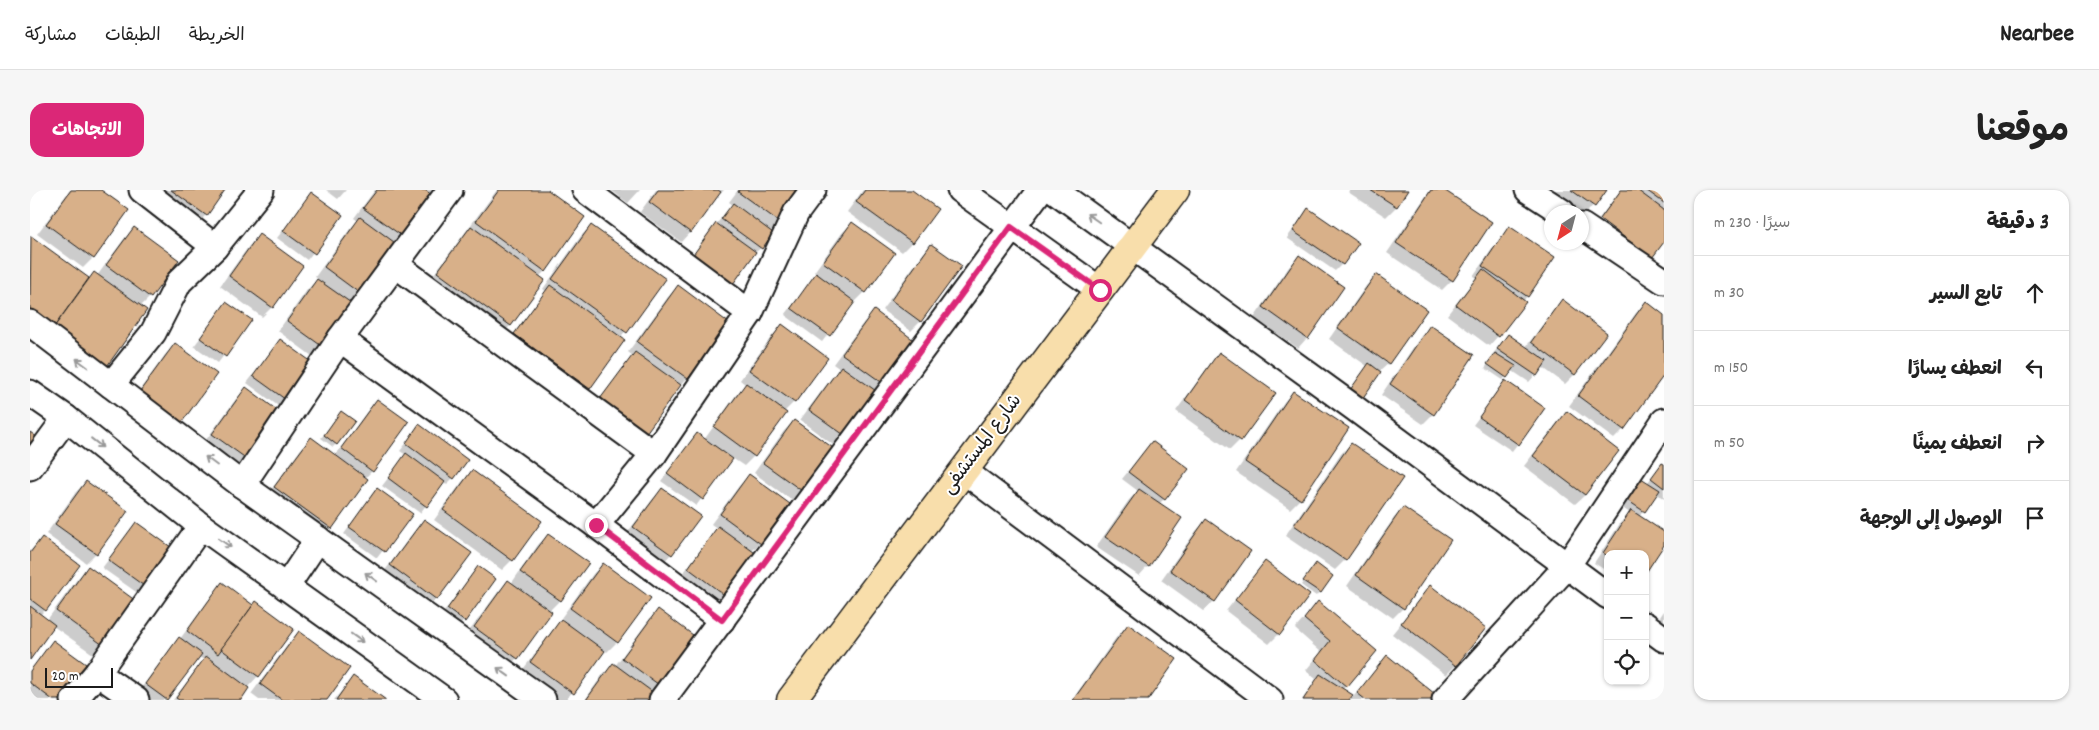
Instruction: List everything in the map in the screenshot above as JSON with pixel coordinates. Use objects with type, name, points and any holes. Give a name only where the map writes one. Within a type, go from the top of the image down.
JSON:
[{"type":"highway","name":"شارع المستشفى","points":[[792,700],[1175,190]]},
{"type":"street","points":[[142,190],[215,247]]},
{"type":"street","points":[[111,385],[153,333],[179,282],[215,247],[261,190]]},
{"type":"street","points":[[242,485],[340,339],[450,190]]},
{"type":"street","points":[[585,190],[750,313]]},
{"type":"street","points":[[596,525],[654,454],[750,313],[796,213],[813,190]]},
{"type":"street","points":[[960,190],[1100,290]]},
{"type":"street","points":[[662,700],[1040,190]]},
{"type":"street","points":[[1054,190],[1133,246],[1607,595]]},
{"type":"street","points":[[1528,190],[1551,205]]},
{"type":"street","points":[[1589,231],[1664,281]]},
{"type":"street","points":[[396,265],[654,454]]},
{"type":"street","points":[[30,323],[242,485],[543,700]]},
{"type":"street","points":[[340,339],[596,525],[722,620]]},
{"type":"street","points":[[30,393],[66,418],[201,526],[438,698]]},
{"type":"street","points":[[30,467],[66,418]]},
{"type":"street","points":[[1445,700],[1567,566],[1664,421]]},
{"type":"street","points":[[964,471],[1270,700]]},
{"type":"street","points":[[74,700],[97,673],[201,526]]},
{"type":"street","points":[[286,587],[318,539]]},
{"type":"street","points":[[1649,627],[1664,639]]},
{"type":"street","points":[[97,673],[136,700]]},
{"type":"building","points":[[71,190],[101,190],[129,210],[94,259],[46,224]]},
{"type":"building","points":[[171,190],[225,190],[207,216]]},
{"type":"building","points":[[377,190],[425,190],[432,195],[402,236],[363,208]]},
{"type":"building","points":[[499,190],[548,190],[585,217],[546,272],[476,221]]},
{"type":"building","points":[[658,190],[718,190],[721,192],[691,233],[649,202]]},
{"type":"building","points":[[739,190],[805,190],[781,223],[738,192]]},
{"type":"building","points":[[865,190],[912,190],[938,209],[913,243],[856,202]]},
{"type":"building","points":[[1370,190],[1408,190],[1397,207]]},
{"type":"building","points":[[1431,190],[1444,190],[1492,222],[1453,281],[1396,243]]},
{"type":"building","points":[[1571,190],[1607,190],[1595,207]]},
{"type":"building","points":[[1621,190],[1637,190],[1664,210],[1664,242],[1652,258],[1600,219]]},
{"type":"building","points":[[1646,190],[1664,190],[1664,203]]},
{"type":"building","points":[[311,192],[343,215],[315,254],[283,231]]},
{"type":"building","points":[[733,203],[773,233],[762,249],[721,219]]},
{"type":"building","points":[[1308,208],[1359,243],[1343,265],[1293,231]]},
{"type":"building","points":[[360,217],[398,245],[362,295],[324,267]]},
{"type":"building","points":[[852,222],[895,253],[866,293],[823,262]]},
{"type":"building","points":[[716,223],[756,252],[733,284],[693,255]]},
{"type":"building","points":[[591,225],[666,279],[627,333],[552,279]]},
{"type":"building","points":[[471,226],[545,280],[511,326],[437,272]]},
{"type":"building","points":[[1509,226],[1555,257],[1528,297],[1482,266]]},
{"type":"building","points":[[134,227],[179,260],[151,298],[106,265]]},
{"type":"building","points":[[259,234],[303,266],[273,308],[229,276]]},
{"type":"building","points":[[31,236],[89,278],[54,327],[30,310]]},
{"type":"building","points":[[931,244],[962,266],[921,322],[891,300]]},
{"type":"building","points":[[1299,255],[1344,287],[1308,339],[1263,307]]},
{"type":"building","points":[[1483,269],[1526,302],[1499,337],[1456,305]]},
{"type":"building","points":[[94,272],[147,310],[105,369],[52,330]]},
{"type":"building","points":[[816,273],[855,302],[830,336],[791,308]]},
{"type":"building","points":[[1376,274],[1427,310],[1389,364],[1338,328]]},
{"type":"building","points":[[317,279],[354,305],[323,347],[287,321]]},
{"type":"building","points":[[550,285],[625,340],[590,389],[514,334]]},
{"type":"building","points":[[678,285],[729,323],[688,379],[637,342]]},
{"type":"building","points":[[1562,299],[1607,333],[1575,375],[1531,342]]},
{"type":"building","points":[[1646,301],[1664,315],[1664,375],[1624,430],[1578,396]]},
{"type":"building","points":[[226,302],[252,320],[226,357],[200,338]]},
{"type":"building","points":[[874,310],[915,341],[884,384],[842,354]]},
{"type":"building","points":[[782,324],[828,358],[795,403],[749,370]]},
{"type":"building","points":[[1430,325],[1474,355],[1434,415],[1390,384]]},
{"type":"building","points":[[1508,334],[1547,361],[1537,376],[1497,349]]},
{"type":"building","points":[[280,339],[316,365],[289,402],[253,376]]},
{"type":"building","points":[[175,343],[217,374],[182,422],[140,391]]},
{"type":"building","points":[[635,352],[681,385],[646,433],[600,399]]},
{"type":"building","points":[[1219,352],[1276,393],[1241,441],[1185,400]]},
{"type":"building","points":[[1495,353],[1516,366],[1507,378],[1487,364]]},
{"type":"building","points":[[1369,363],[1381,372],[1362,399],[1350,390]]},
{"type":"building","points":[[841,366],[879,393],[847,437],[809,410]]},
{"type":"building","points":[[1505,380],[1545,408],[1519,445],[1479,417]]},
{"type":"building","points":[[746,383],[787,413],[755,457],[714,427]]},
{"type":"building","points":[[246,387],[281,413],[247,459],[212,434]]},
{"type":"building","points":[[1293,391],[1349,428],[1301,500],[1245,462]]},
{"type":"building","points":[[377,399],[409,422],[373,472],[341,448]]},
{"type":"building","points":[[341,411],[355,421],[337,445],[324,435]]},
{"type":"building","points":[[1567,411],[1619,451],[1585,495],[1533,456]]},
{"type":"building","points":[[794,420],[836,450],[805,493],[763,463]]},
{"type":"building","points":[[419,424],[468,460],[454,479],[406,443]]},
{"type":"building","points":[[30,432],[41,440],[30,455]]},
{"type":"building","points":[[697,433],[733,459],[703,500],[667,473]]},
{"type":"building","points":[[311,437],[368,479],[332,529],[274,487]]},
{"type":"building","points":[[1152,441],[1189,469],[1165,500],[1128,472]]},
{"type":"building","points":[[1351,443],[1403,478],[1346,561],[1294,525]]},
{"type":"building","points":[[406,453],[445,482],[427,507],[388,478]]},
{"type":"building","points":[[1662,463],[1664,464],[1664,488],[1651,478]]},
{"type":"building","points":[[472,470],[542,521],[513,561],[443,510]]},
{"type":"building","points":[[749,474],[790,504],[761,544],[720,514]]},
{"type":"building","points":[[1641,478],[1660,490],[1645,512],[1627,500]]},
{"type":"building","points":[[86,481],[128,511],[97,554],[55,524]]},
{"type":"building","points":[[377,488],[413,514],[385,552],[349,527]]},
{"type":"building","points":[[662,488],[701,516],[672,555],[633,527]]},
{"type":"building","points":[[1139,489],[1182,518],[1149,567],[1105,537]]},
{"type":"building","points":[[1403,507],[1451,540],[1404,609],[1356,575]]},
{"type":"building","points":[[1631,510],[1664,532],[1664,545],[1649,568],[1649,550],[1605,550]]},
{"type":"building","points":[[424,519],[472,553],[437,600],[390,565]]},
{"type":"building","points":[[1206,519],[1251,551],[1215,602],[1170,570]]},
{"type":"building","points":[[136,522],[175,550],[147,588],[108,560]]},
{"type":"building","points":[[718,526],[758,555],[727,597],[688,568]]},
{"type":"building","points":[[548,534],[589,563],[561,601],[520,572]]},
{"type":"building","points":[[42,537],[80,565],[46,611],[30,599],[30,553]]},
{"type":"building","points":[[1265,561],[1310,595],[1280,635],[1235,600]]},
{"type":"building","points":[[603,563],[651,598],[618,643],[570,608]]},
{"type":"building","points":[[1316,563],[1333,576],[1321,593],[1303,581]]},
{"type":"building","points":[[88,566],[136,601],[103,645],[56,611]]},
{"type":"building","points":[[478,566],[496,579],[465,622],[447,609]]},
{"type":"building","points":[[508,580],[552,612],[518,659],[474,627]]},
{"type":"building","points":[[222,582],[253,605],[218,654],[187,631]]},
{"type":"building","points":[[1430,585],[1486,628],[1456,666],[1401,623]]},
{"type":"building","points":[[256,601],[294,629],[259,677],[221,649]]},
{"type":"building","points":[[1318,601],[1377,651],[1347,687],[1315,660],[1330,641],[1304,619]]},
{"type":"building","points":[[30,606],[55,625],[30,660]]},
{"type":"building","points":[[658,609],[697,638],[662,687],[622,658]]},
{"type":"building","points":[[561,619],[605,651],[574,694],[530,662]]},
{"type":"building","points":[[1128,624],[1177,659],[1148,700],[1073,700]]},
{"type":"building","points":[[299,631],[350,668],[327,700],[282,700],[260,684]]},
{"type":"building","points":[[179,637],[202,654],[167,700],[145,684]]},
{"type":"building","points":[[53,640],[90,667],[66,700],[53,700],[30,683],[30,671]]},
{"type":"building","points":[[1387,655],[1435,694],[1431,700],[1366,700],[1357,693]]},
{"type":"building","points":[[206,656],[249,688],[241,700],[179,700],[176,698]]},
{"type":"building","points":[[613,663],[658,696],[655,700],[586,700]]},
{"type":"building","points":[[1320,674],[1353,695],[1349,700],[1303,700]]},
{"type":"building","points":[[353,676],[386,700],[336,700]]},
{"type":"route","points":[[596,525],[722,620],[1011,227],[1100,290]]}]
